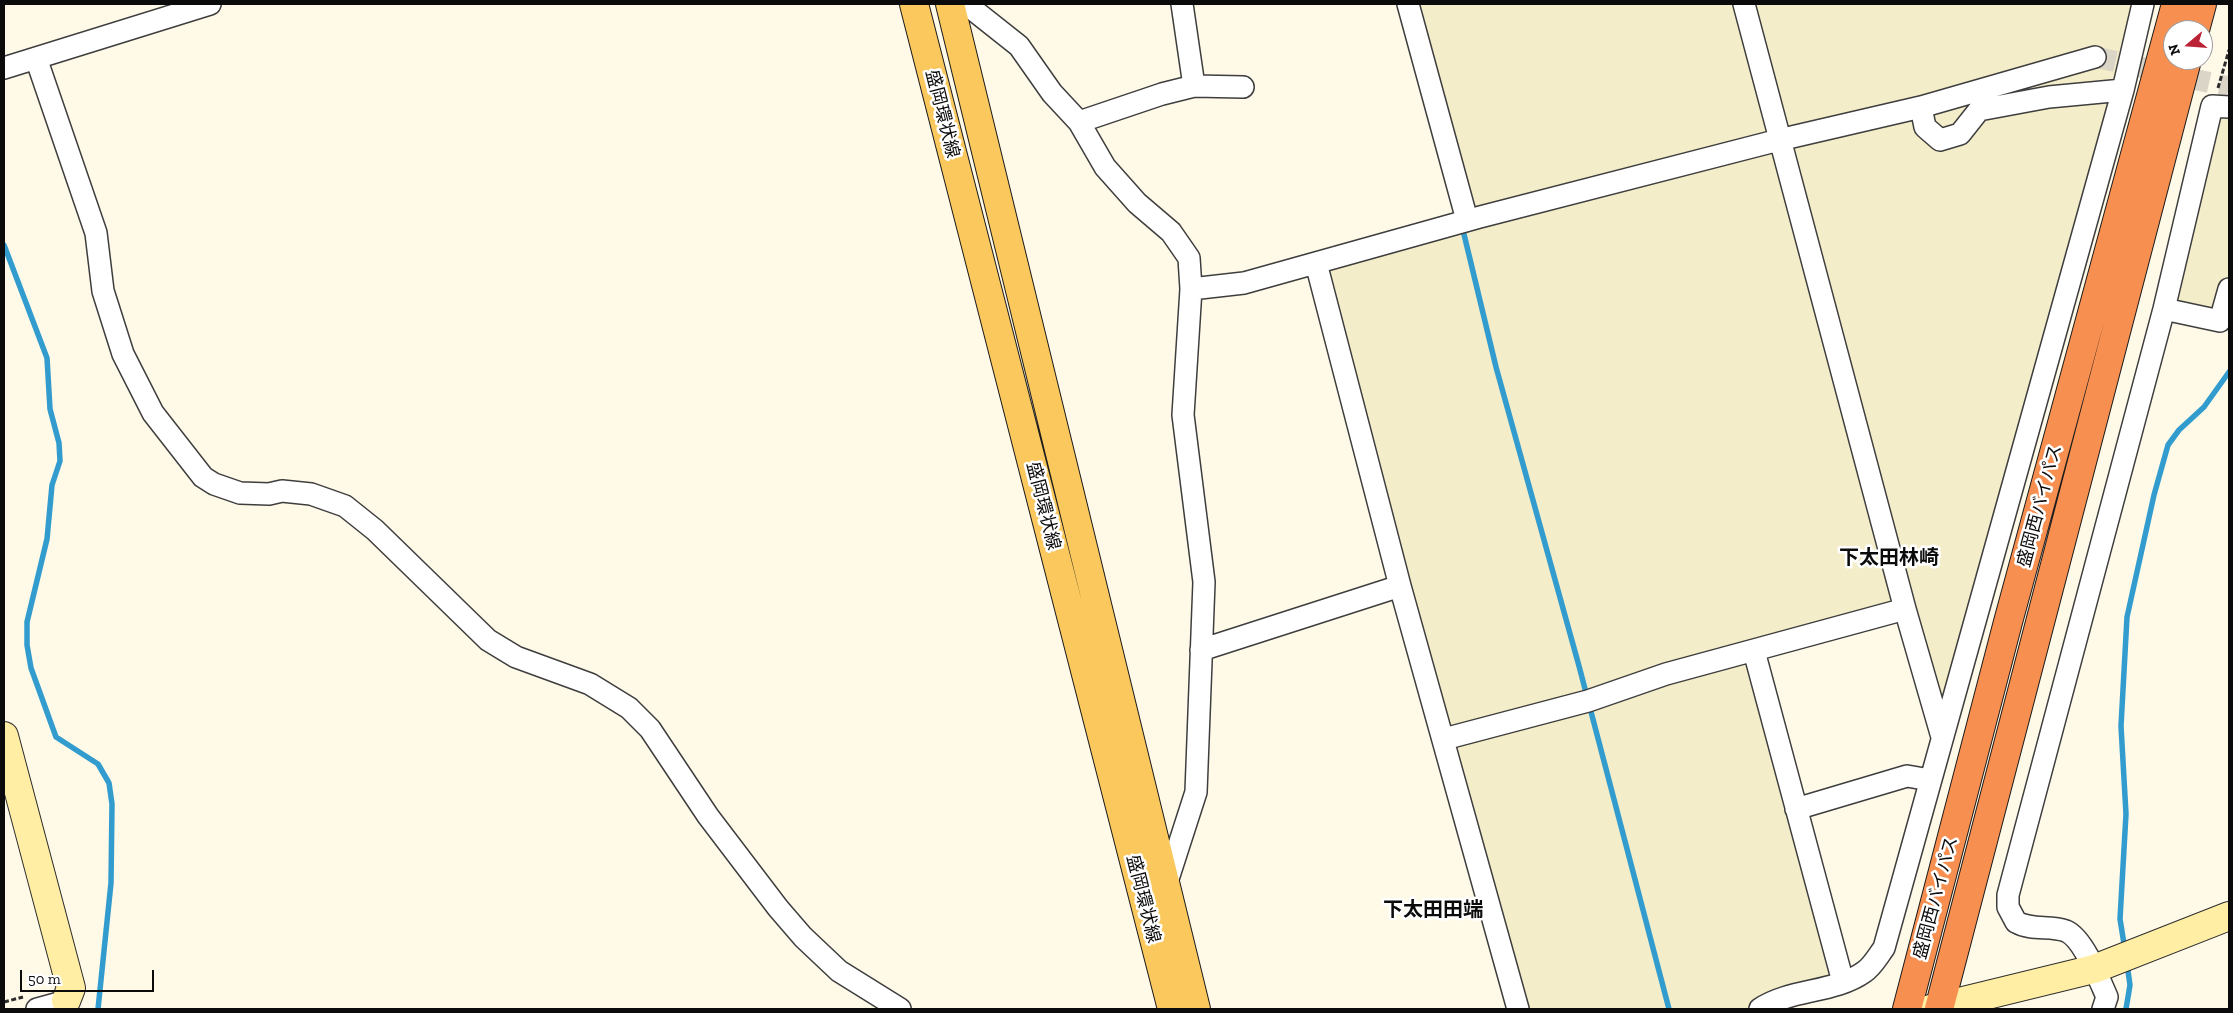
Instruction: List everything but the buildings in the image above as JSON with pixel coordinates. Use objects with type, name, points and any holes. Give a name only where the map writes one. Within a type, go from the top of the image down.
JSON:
[{"type":"highway","name":"盛岡西バイパス","points":[[1907,1009],[2010,613],[2176,4]]},
{"type":"highway","points":[[2198,20],[2202,4]]},
{"type":"highway","name":"盛岡西バイパス","points":[[1936,1008],[2184,70]]},
{"type":"main road","name":"盛岡環状線","points":[[914,4],[1172,1009]]},
{"type":"main road","name":"盛岡環状線","points":[[950,4],[1196,1009]]},
{"type":"street","points":[[4,68],[210,4]]},
{"type":"street","points":[[966,4],[1019,46],[1052,92],[1079,122],[1106,167],[1137,203],[1171,232],[1189,258],[1191,289],[1183,415],[1204,582],[1196,792],[1166,885]]},
{"type":"street","points":[[1182,4],[1194,86]]},
{"type":"street","points":[[1408,4],[1467,220]]},
{"type":"street","points":[[1744,4],[1905,609],[1942,737]]},
{"type":"street","points":[[1760,1009],[1842,982],[1865,972],[1884,948],[2123,90],[2143,4]]},
{"type":"street","points":[[1191,289],[1244,283],[1467,220],[1779,140],[1921,107],[2095,57]]},
{"type":"street","points":[[36,58],[96,233],[103,291],[123,354],[153,413],[203,477],[214,484],[240,493],[269,494],[282,492],[311,494],[345,506],[375,530],[488,640],[516,657],[590,684],[629,708],[650,729],[708,816],[778,908],[804,937],[839,971],[900,1009]]},
{"type":"street","points":[[1079,122],[1194,86],[1243,87]]},
{"type":"street","points":[[1921,107],[1925,127],[1940,140],[1960,134],[1979,110],[2049,97],[2123,90]]},
{"type":"street","points":[[2103,1009],[2107,997],[2094,969],[2074,938],[2066,931],[2038,929],[2016,922],[2008,907],[2008,894],[2164,309],[2221,106]]},
{"type":"street","points":[[1316,262],[1400,586],[1444,739],[1488,909],[1518,1009]]},
{"type":"street","points":[[2164,309],[2220,321],[2229,289]]},
{"type":"street","points":[[1201,650],[1400,586]]},
{"type":"street","points":[[1444,739],[1588,701],[1666,674],[1905,609]]},
{"type":"street","points":[[1754,651],[1842,982]]},
{"type":"street","points":[[4,736],[71,988],[66,1001],[37,1009]]},
{"type":"street","points":[[1796,809],[1908,776],[1930,780]]},
{"type":"street","points":[[1936,1008],[2094,969],[2229,916]]},
{"type":"path","points":[[2221,106],[2229,50]]},
{"type":"shaded area","points":[[1415,4],[2143,4],[1942,737],[1905,609],[1754,651],[1843,982],[1777,1009],[1515,1009],[1316,263],[1479,217]]},
{"type":"shaded area","points":[[2212,106],[2229,107],[2229,289],[2220,321],[2164,309]]},
{"type":"waterway","points":[[1462,226],[1496,367],[1579,666],[1669,1009]]},
{"type":"waterway","points":[[4,245],[47,358],[50,409],[59,443],[60,461],[52,485],[47,539],[27,622],[27,645],[31,668],[56,737],[98,764],[109,783],[112,804],[111,883],[98,1009]]},
{"type":"waterway","points":[[2125,950],[2120,919],[2126,814],[2121,726],[2127,617],[2154,495],[2168,445],[2179,430],[2204,407],[2229,372]]},
{"type":"waterway","points":[[2126,1009],[2130,985],[2127,964]]},
{"type":"tunnel","points":[[2095,57],[2229,87]]},
{"type":"district","name":"下太田林崎","points":[[1889,558]]},
{"type":"district","name":"下太田田端","points":[[1433,910]]}]
